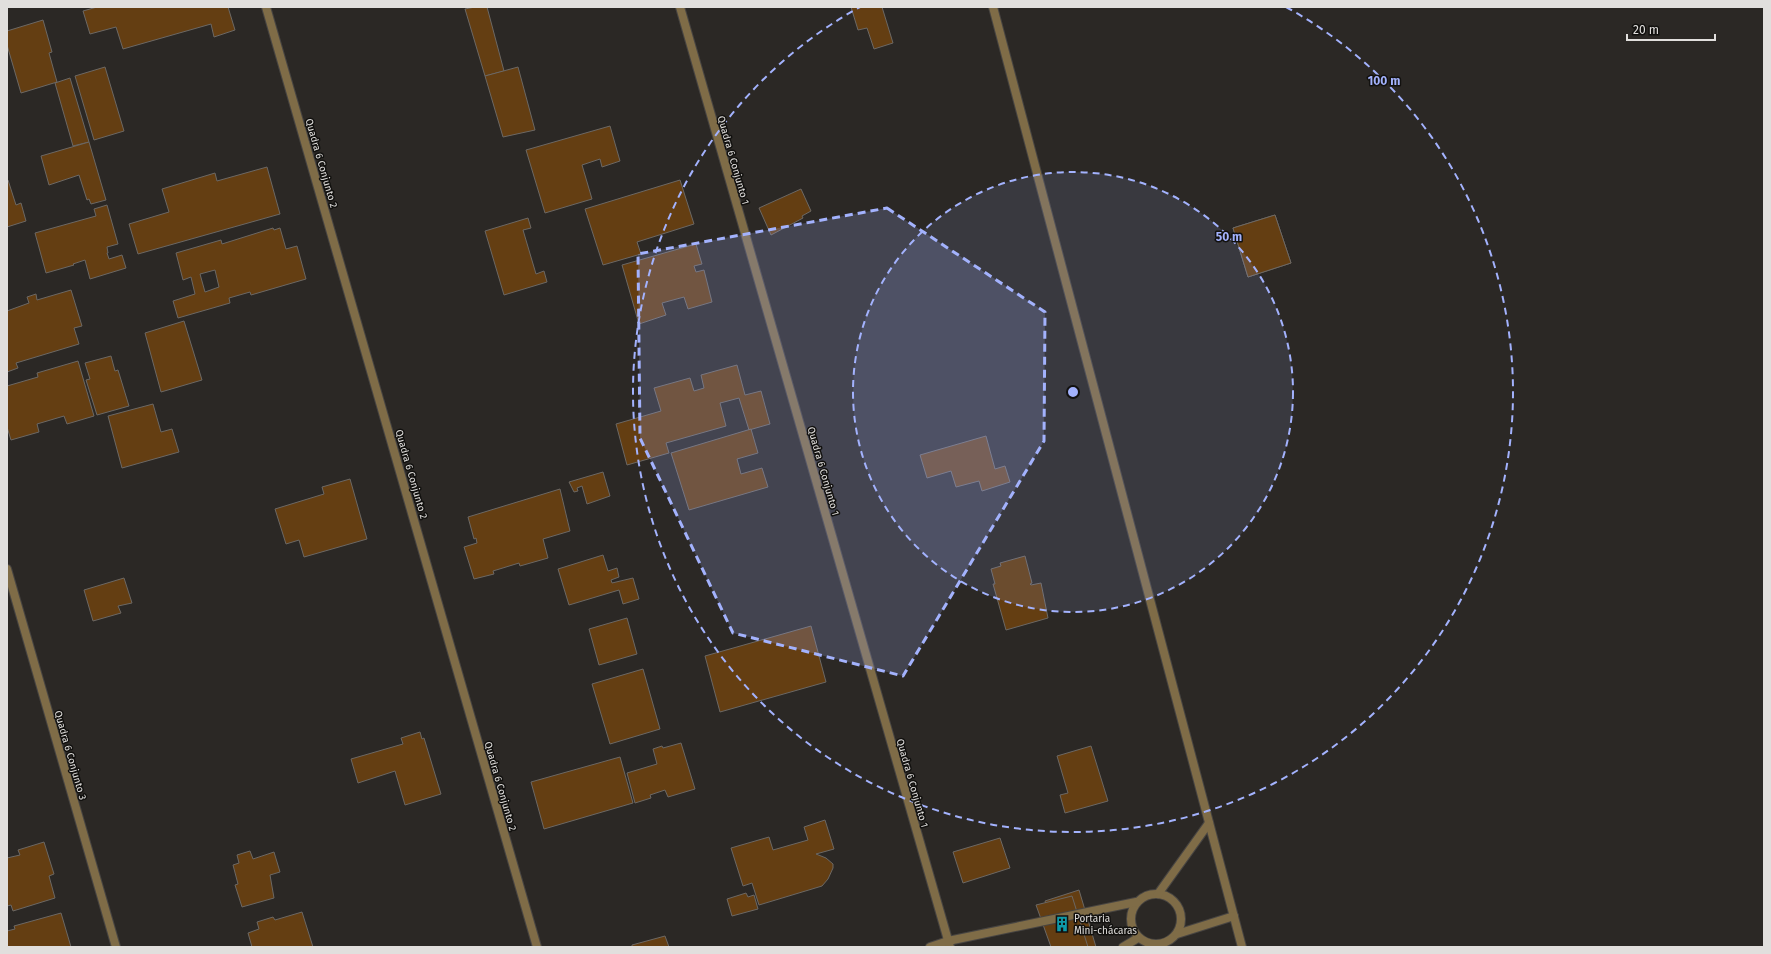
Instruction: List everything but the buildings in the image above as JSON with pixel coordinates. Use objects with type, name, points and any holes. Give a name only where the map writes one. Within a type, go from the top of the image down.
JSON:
[{"type":"street","name":"Quadra 6 Conjunto 2","points":[[266,7],[537,947]]},
{"type":"street","name":"Quadra 6 Conjunto 1","points":[[680,7],[949,944]]},
{"type":"street","points":[[993,7],[1242,947]]},
{"type":"street","name":"Quadra 6 Conjunto 3","points":[[7,569],[116,947]]},
{"type":"street","points":[[1158,894],[1209,822]]},
{"type":"street","points":[[930,947],[1136,902],[1146,895],[1158,894],[1171,898],[1179,908],[1181,921],[1177,934]]},
{"type":"street","points":[[1136,902],[1130,914],[1131,927],[1138,938],[1151,945],[1166,943],[1177,934],[1234,916]]},
{"type":"street","points":[[1123,947],[1138,938]]},
{"type":"highlighted area","points":[[887,208],[1045,312],[1044,441],[903,676],[733,633],[640,438],[638,254]]},
{"type":"place","name":"Portaria Mini-chácaras","points":[[1062,924]]}]
